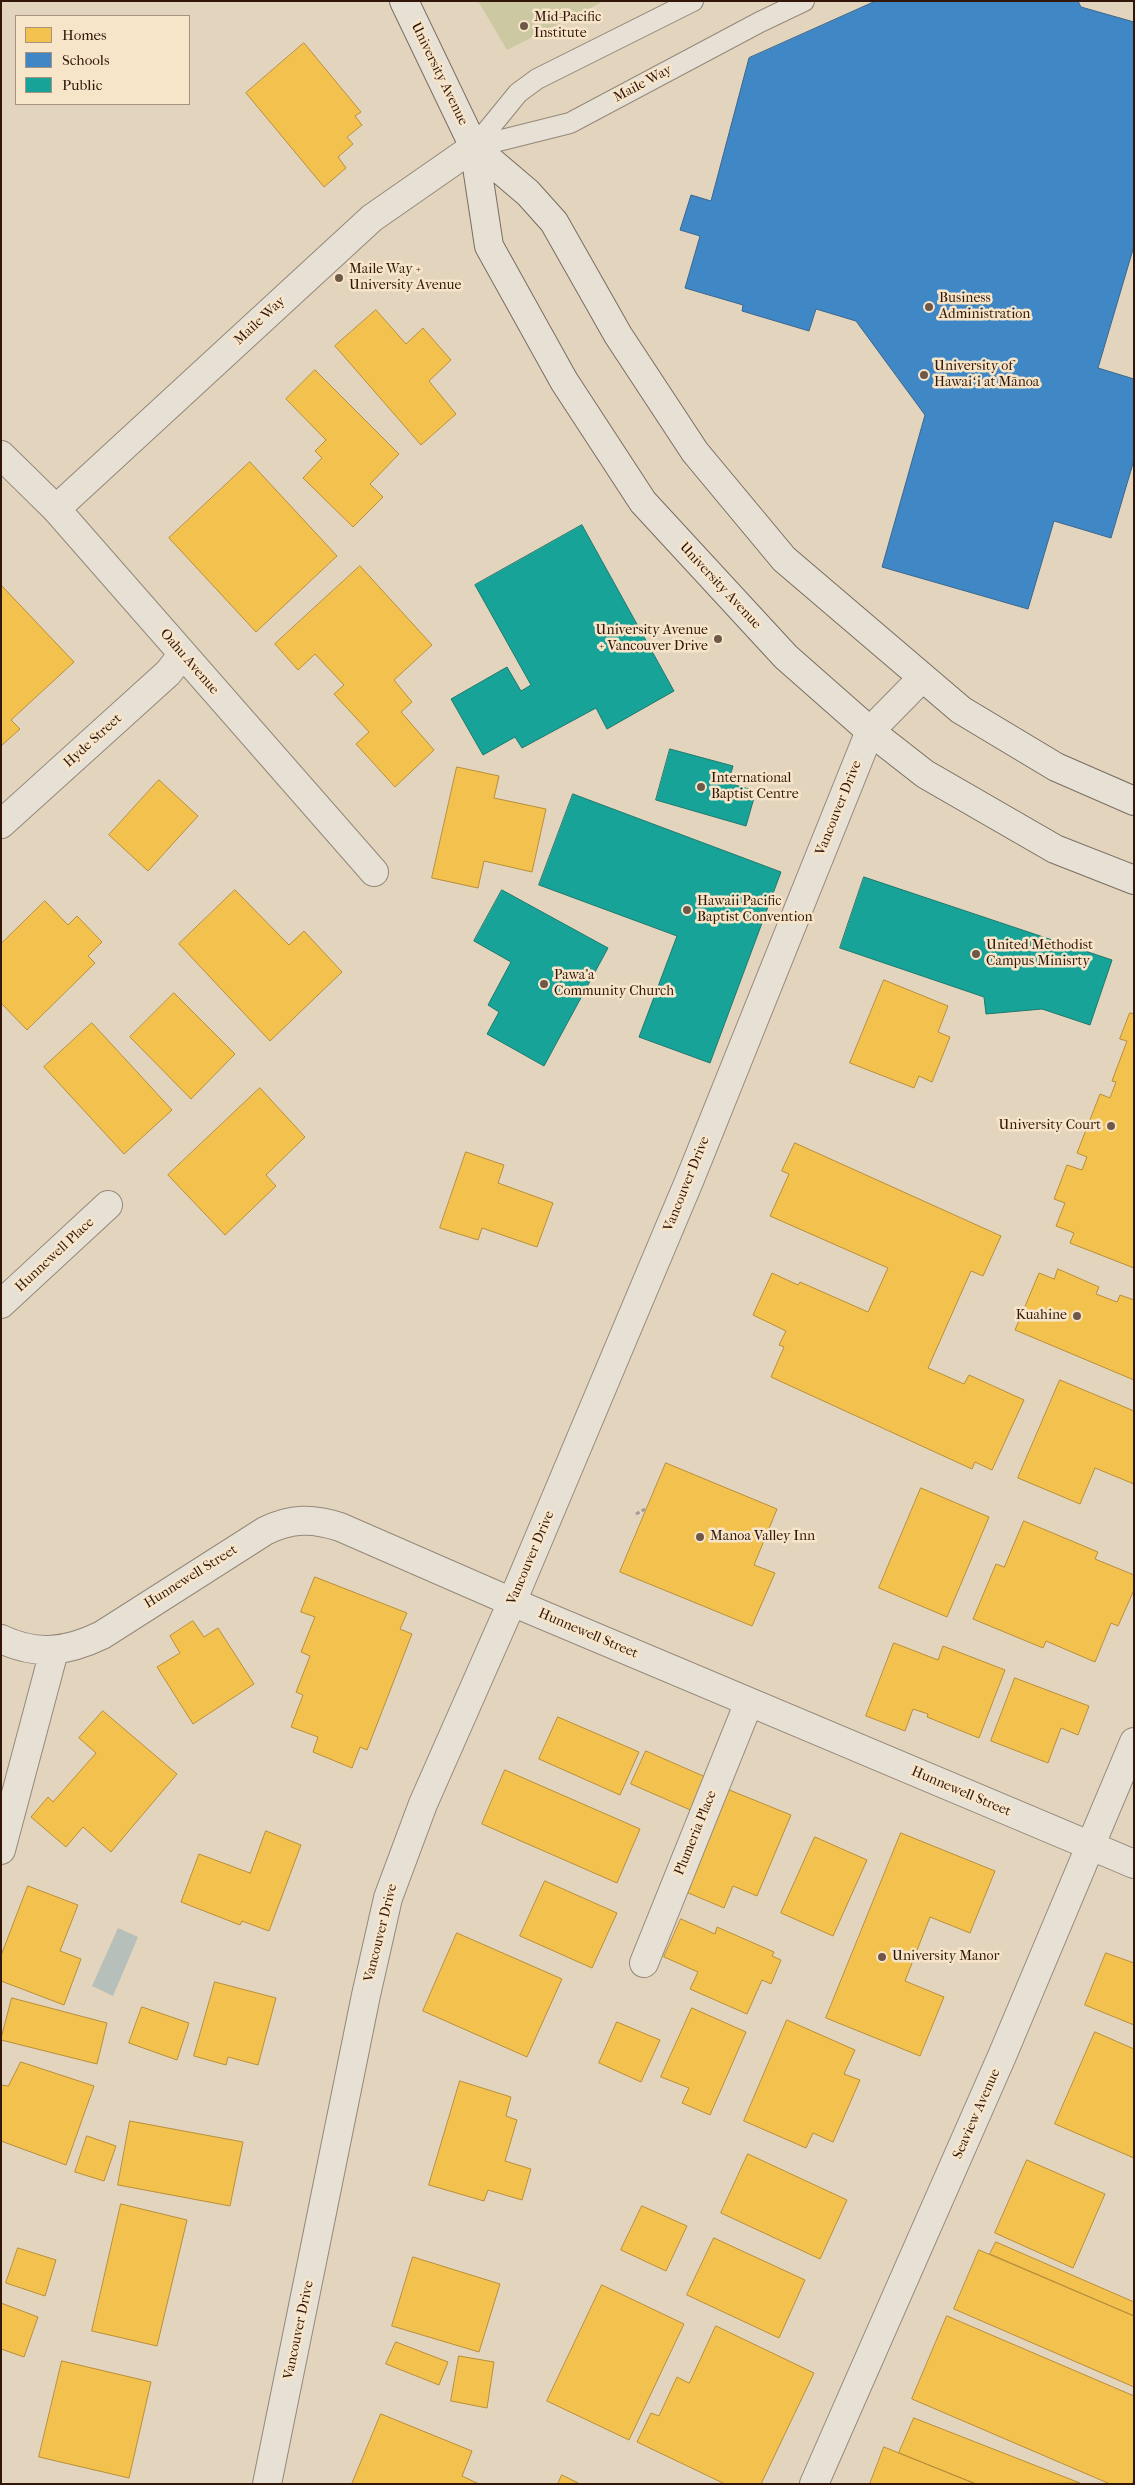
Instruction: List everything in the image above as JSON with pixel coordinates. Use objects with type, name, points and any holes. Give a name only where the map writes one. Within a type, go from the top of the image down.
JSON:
[{"type":"street","name":"University Avenue","points":[[404,1],[474,146],[489,246],[564,381],[643,502],[786,657],[870,731],[925,774],[1054,849],[1134,880]]},
{"type":"street","name":"University Avenue","points":[[474,146],[528,193],[554,222],[618,335],[694,452],[777,551],[961,710],[1056,767],[1134,802]]},
{"type":"street","name":"Maile Way","points":[[56,509],[372,218],[474,146]]},
{"type":"street","name":"Oahu Avenue","points":[[1,455],[56,509],[374,872]]},
{"type":"street","name":"Hyde Street","points":[[1,824],[168,673],[183,654]]},
{"type":"street","name":"Vancouver Drive","points":[[267,2484],[366,1995],[388,1898],[423,1804],[512,1602],[690,1179],[870,731],[922,678]]},
{"type":"street","name":"Hunnewell Place","points":[[1,1304],[108,1205]]},
{"type":"street","name":"Hunnewell Street","points":[[1,1639],[23,1647],[54,1651],[87,1642],[102,1635],[265,1531],[296,1520],[319,1521],[340,1527],[512,1602],[1134,1864]]},
{"type":"street","points":[[1,1850],[54,1651]]},
{"type":"street","name":"Plumeria Place","points":[[644,1963],[749,1702]]},
{"type":"street","name":"Seaview Avenue","points":[[814,2484],[998,2065],[1134,1742]]},
{"type":"lane","name":"Maile Way","points":[[474,146],[518,93],[537,79],[693,1]]},
{"type":"lane","name":"Maile Way","points":[[474,146],[570,123],[760,22],[804,1]]},
{"type":"path","points":[[636,1514],[647,1508]]},
{"type":"shaded area","name":"Mid-Pacific Institute","points":[[478,1],[604,1],[507,50]]},
{"type":"shaded area","points":[[118,1928],[138,1937],[113,1996],[92,1986]]},
{"type":"building: Homes","points":[[304,43],[361,112],[355,116],[362,125],[347,137],[353,144],[338,157],[346,168],[324,187],[246,93]]},
{"type":"building: Homes","points":[[376,310],[406,344],[423,328],[451,360],[429,381],[456,414],[421,445],[335,346]]},
{"type":"building: Homes","points":[[315,370],[399,454],[370,484],[383,497],[353,527],[303,478],[322,458],[315,451],[326,440],[286,399]]},
{"type":"building: Homes","points":[[250,462],[337,556],[256,632],[169,538]]},
{"type":"building: Homes","points":[[360,566],[432,645],[394,680],[412,702],[401,712],[434,750],[395,787],[356,744],[369,732],[334,694],[344,685],[315,654],[298,670],[275,644]]},
{"type":"building: Homes","points":[[1,585],[74,662],[11,720],[20,729],[1,746]]},
{"type":"building: Homes","points":[[457,767],[499,776],[494,798],[546,809],[532,872],[484,861],[478,888],[432,878]]},
{"type":"building: Homes","points":[[159,780],[198,816],[148,871],[109,835]]},
{"type":"building: Homes","points":[[235,890],[289,945],[304,931],[342,972],[270,1041],[179,944]]},
{"type":"building: Homes","points":[[45,901],[68,925],[77,916],[102,942],[88,956],[95,963],[27,1030],[1,1003],[1,944]]},
{"type":"building: Homes","points":[[884,980],[948,1006],[938,1032],[950,1037],[932,1082],[919,1076],[914,1088],[850,1063]]},
{"type":"building: Homes","points":[[174,993],[235,1054],[191,1099],[130,1037]]},
{"type":"building: Homes","name":"University Court","points":[[1130,1013],[1134,1014],[1134,1268],[1070,1243],[1074,1233],[1056,1226],[1065,1203],[1054,1199],[1067,1165],[1082,1170],[1087,1157],[1077,1153],[1100,1094],[1110,1098],[1116,1082],[1112,1081],[1127,1041],[1120,1039]]},
{"type":"building: Homes","points":[[92,1023],[172,1110],[124,1154],[44,1067]]},
{"type":"building: Homes","points":[[260,1088],[305,1137],[266,1175],[276,1186],[225,1235],[168,1175]]},
{"type":"building: Homes","points":[[795,1143],[1001,1236],[983,1276],[971,1271],[928,1368],[964,1384],[969,1375],[1024,1400],[992,1470],[975,1462],[972,1469],[771,1377],[784,1347],[779,1345],[786,1331],[753,1315],[772,1273],[798,1285],[800,1282],[868,1312],[888,1268],[770,1216],[789,1174],[782,1171]]},
{"type":"building: Homes","points":[[466,1152],[504,1165],[498,1183],[553,1203],[537,1247],[482,1228],[478,1240],[440,1228]]},
{"type":"building: Homes","name":"Kuahine","points":[[1058,1269],[1099,1287],[1096,1294],[1117,1302],[1120,1295],[1134,1300],[1134,1380],[1015,1330],[1039,1273],[1054,1279]]},
{"type":"building: Homes","points":[[1060,1380],[1134,1411],[1134,1484],[1095,1468],[1080,1504],[1018,1478]]},
{"type":"building: Homes","name":"Manoa Valley Inn","points":[[666,1463],[777,1509],[754,1565],[775,1573],[752,1626],[620,1572]]},
{"type":"building: Homes","points":[[921,1488],[989,1517],[947,1617],[879,1588]]},
{"type":"building: Homes","points":[[1024,1521],[1098,1552],[1095,1559],[1134,1575],[1134,1590],[1118,1626],[1111,1623],[1095,1662],[1046,1641],[1043,1648],[973,1619],[996,1564],[1004,1567]]},
{"type":"building: Homes","points":[[315,1577],[407,1613],[400,1629],[412,1634],[367,1750],[360,1747],[352,1768],[313,1752],[318,1737],[291,1727],[303,1695],[296,1692],[310,1656],[301,1652],[315,1617],[301,1612]]},
{"type":"building: Homes","points":[[193,1621],[204,1637],[218,1628],[254,1684],[193,1724],[157,1667],[180,1653],[170,1636]]},
{"type":"building: Homes","points":[[894,1643],[938,1660],[943,1646],[1005,1670],[979,1738],[927,1717],[928,1714],[913,1709],[905,1731],[866,1716]]},
{"type":"building: Homes","points":[[1015,1678],[1089,1706],[1078,1735],[1061,1728],[1048,1763],[991,1741]]},
{"type":"building: Homes","points":[[103,1711],[177,1774],[111,1852],[83,1827],[66,1847],[31,1817],[48,1797],[53,1802],[96,1753],[79,1738]]},
{"type":"building: Homes","points":[[558,1717],[639,1752],[620,1795],[539,1759]]},
{"type":"building: Homes","points":[[646,1751],[710,1779],[695,1812],[631,1784]]},
{"type":"building: Homes","points":[[505,1770],[640,1829],[617,1883],[482,1824]]},
{"type":"building: Homes","points":[[717,1785],[791,1815],[757,1896],[733,1886],[724,1908],[686,1892]]},
{"type":"building: Homes","points":[[266,1831],[301,1845],[269,1931],[242,1921],[240,1925],[181,1902],[199,1854],[250,1873]]},
{"type":"building: Homes","name":"University Manor","points":[[901,1833],[995,1871],[970,1933],[930,1917],[905,1981],[944,1997],[920,2056],[826,2018]]},
{"type":"building: Homes","points":[[815,1837],[867,1860],[833,1936],[781,1913]]},
{"type":"building: Homes","points":[[545,1881],[617,1913],[592,1968],[520,1936]]},
{"type":"building: Homes","points":[[28,1886],[78,1905],[60,1951],[81,1959],[64,2005],[1,1981],[1,1956]]},
{"type":"building: Homes","points":[[681,1919],[715,1934],[717,1927],[774,1952],[772,1956],[781,1960],[771,1984],[762,1980],[747,2014],[690,1989],[698,1972],[664,1957]]},
{"type":"building: Homes","points":[[457,1933],[562,1979],[527,2057],[423,2011]]},
{"type":"building: Homes","points":[[1106,1953],[1134,1963],[1134,2025],[1085,2005]]},
{"type":"building: Homes","points":[[215,1982],[276,1998],[258,2065],[228,2057],[226,2065],[194,2056]]},
{"type":"building: Homes","points":[[12,1998],[107,2023],[97,2064],[1,2040]]},
{"type":"building: Homes","points":[[142,2007],[189,2023],[177,2060],[129,2043]]},
{"type":"building: Homes","points":[[692,2008],[746,2032],[710,2115],[682,2103],[689,2088],[661,2077]]},
{"type":"building: Homes","points":[[787,2020],[855,2050],[844,2074],[860,2080],[833,2142],[813,2133],[806,2148],[744,2121]]},
{"type":"building: Homes","points":[[617,2022],[660,2040],[641,2082],[599,2063]]},
{"type":"building: Homes","points":[[1095,2032],[1134,2049],[1134,2158],[1055,2124]]},
{"type":"building: Homes","points":[[21,2062],[94,2086],[66,2165],[1,2141],[1,2085],[8,2086]]},
{"type":"building: Homes","points":[[460,2081],[511,2097],[506,2116],[517,2120],[505,2161],[531,2169],[522,2200],[488,2190],[484,2201],[429,2185]]},
{"type":"building: Homes","points":[[130,2121],[243,2142],[230,2206],[118,2185]]},
{"type":"building: Homes","points":[[87,2136],[116,2146],[104,2181],[75,2172]]},
{"type":"building: Homes","points":[[748,2154],[847,2200],[820,2259],[721,2213]]},
{"type":"building: Homes","points":[[1027,2160],[1105,2194],[1073,2268],[995,2233]]},
{"type":"building: Homes","points":[[121,2204],[187,2220],[157,2346],[92,2331]]},
{"type":"building: Homes","points":[[642,2206],[687,2226],[666,2271],[621,2250]]},
{"type":"building: Homes","points":[[714,2238],[805,2280],[779,2338],[687,2295]]},
{"type":"building: Homes","points":[[996,2242],[1134,2302],[1134,2316],[990,2254]]},
{"type":"building: Homes","points":[[18,2248],[56,2260],[45,2296],[6,2283]]},
{"type":"building: Homes","points":[[979,2250],[1134,2316],[1134,2387],[954,2309]]},
{"type":"building: Homes","points":[[413,2257],[500,2284],[479,2352],[392,2326]]},
{"type":"building: Homes","points":[[602,2285],[684,2324],[629,2440],[547,2401]]},
{"type":"building: Homes","points":[[1,2303],[38,2317],[24,2357],[1,2349]]},
{"type":"building: Homes","points":[[947,2316],[1134,2396],[1134,2479],[1132,2484],[1110,2484],[912,2399]]},
{"type":"building: Homes","points":[[716,2326],[814,2373],[761,2484],[725,2484],[637,2442],[651,2413],[659,2416],[677,2377],[689,2383]]},
{"type":"building: Homes","points":[[396,2342],[448,2362],[439,2385],[386,2364]]},
{"type":"building: Homes","points":[[459,2356],[494,2362],[487,2408],[451,2401]]},
{"type":"building: Homes","points":[[62,2361],[151,2382],[129,2478],[39,2457]]},
{"type":"building: Homes","points":[[381,2414],[472,2451],[462,2476],[479,2484],[352,2484]]},
{"type":"building: Homes","points":[[914,2418],[1080,2483],[976,2484],[899,2453]]},
{"type":"building: Homes","points":[[884,2447],[899,2453],[976,2484],[870,2484]]},
{"type":"building: Homes","points":[[562,2475],[580,2484],[558,2484]]},
{"type":"building: Schools","name":"University of Hawaiʻi at Mānoa","points":[[876,1],[1078,1],[1081,7],[1134,22],[1134,246],[1098,368],[1134,379],[1134,460],[1111,538],[1054,521],[1028,609],[882,567],[925,415],[856,321],[816,309],[809,331],[742,311],[743,305],[685,288],[700,236],[680,230],[691,195],[711,201],[749,58]]},
{"type":"building: Public","points":[[582,525],[674,691],[607,729],[596,708],[522,748],[515,737],[483,755],[451,699],[507,667],[521,691],[531,685],[475,585]]},
{"type":"building: Public","name":"International Baptist Centre","points":[[670,749],[733,766],[728,783],[756,791],[746,826],[656,800]]},
{"type":"building: Public","name":"Hawaii Pacific Baptist Convention","points":[[573,794],[781,872],[710,1063],[639,1037],[677,936],[539,885]]},
{"type":"building: Public","name":"United Methodist Campus Minisrty","points":[[864,877],[1112,960],[1090,1025],[1042,1009],[986,1014],[984,997],[840,948]]},
{"type":"building: Public","name":"Pawa'a Community Church","points":[[502,890],[608,948],[544,1066],[487,1034],[499,1012],[488,1005],[511,962],[474,941]]},
{"type":"place","name":"Mid-Pacific Institute","points":[[524,26]]},
{"type":"place","name":"Maile Way + University Avenue","points":[[339,278]]},
{"type":"place","name":"Business Administration","points":[[929,307]]},
{"type":"place","name":"University of Hawaiʻi at Mānoa","points":[[924,375]]},
{"type":"place","name":"University Avenue + Vancouver Drive","points":[[718,639]]},
{"type":"place","name":"International Baptist Centre","points":[[701,787]]},
{"type":"place","name":"Hawaii Pacific Baptist Convention","points":[[687,910]]},
{"type":"place","name":"United Methodist Campus Minisrty","points":[[976,954]]},
{"type":"place","name":"Pawa'a Community Church","points":[[544,984]]},
{"type":"place","name":"University Court","points":[[1111,1126]]},
{"type":"place","name":"Kuahine","points":[[1077,1316]]},
{"type":"place","name":"Manoa Valley Inn","points":[[700,1537]]},
{"type":"place","name":"University Manor","points":[[882,1957]]}]
